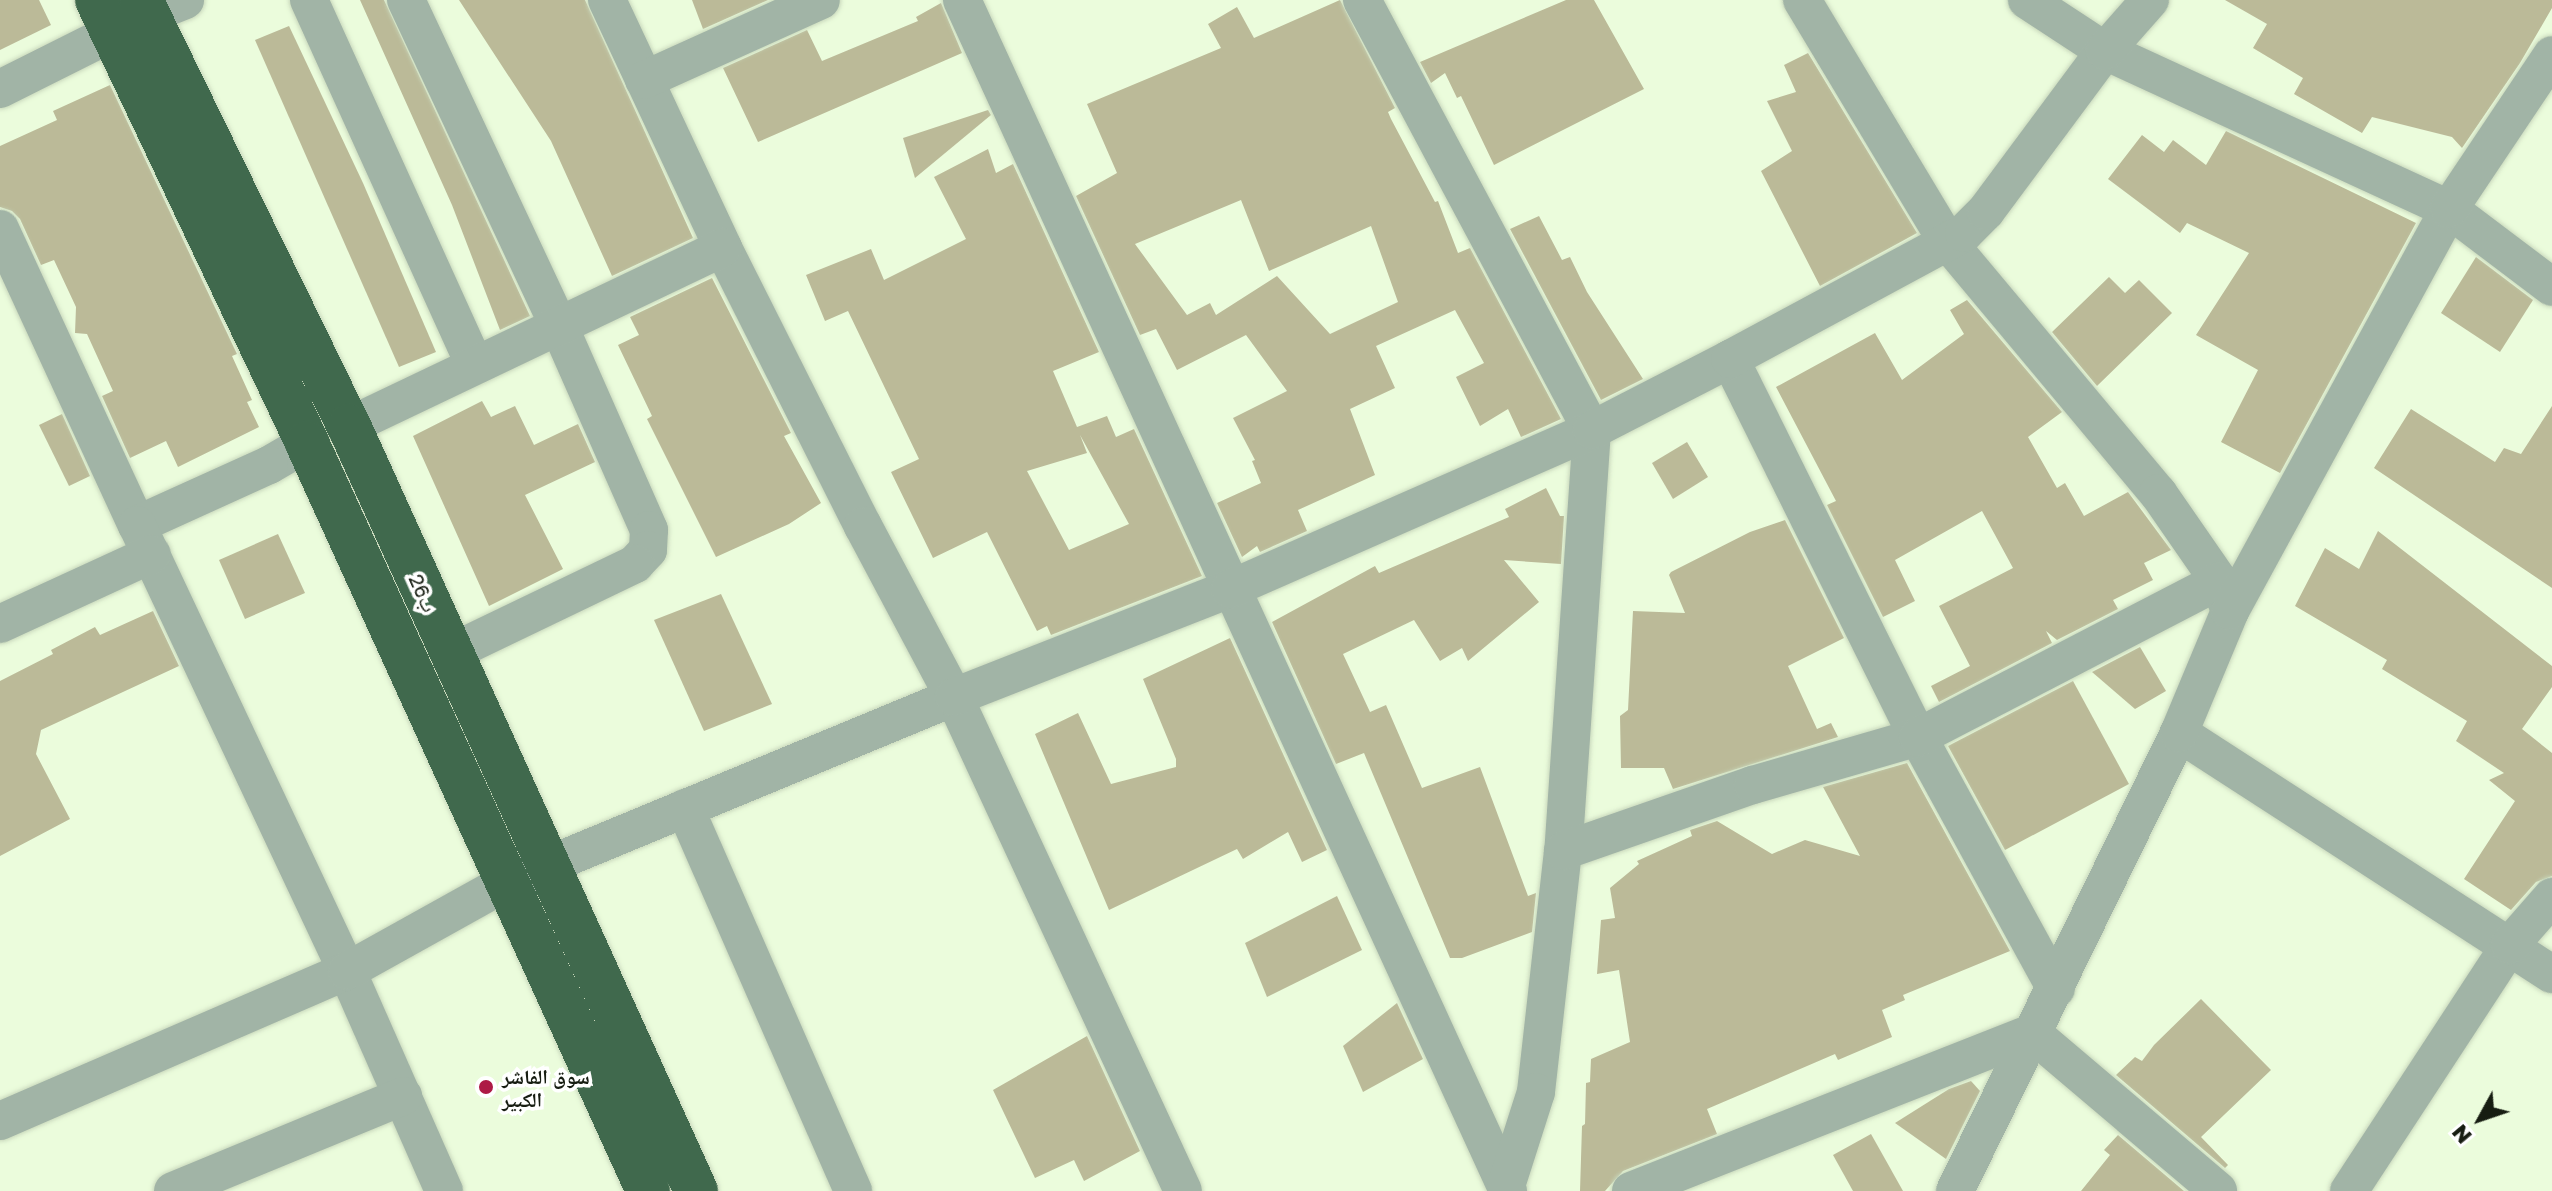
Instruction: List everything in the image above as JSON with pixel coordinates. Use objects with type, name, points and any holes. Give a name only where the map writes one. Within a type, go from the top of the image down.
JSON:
[{"type":"highway","name":"26ب","points":[[136,10],[349,426],[696,1191]]},
{"type":"highway","points":[[136,10],[307,443],[648,1191]]},
{"type":"street","points":[[309,0],[474,364]]},
{"type":"street","points":[[406,0],[559,326],[649,530],[648,550],[635,564],[450,653]]},
{"type":"street","points":[[607,0],[723,248],[863,526],[954,697],[1183,1191]]},
{"type":"street","points":[[644,80],[821,0]]},
{"type":"street","points":[[962,0],[1507,1188]]},
{"type":"street","points":[[1362,0],[1592,430],[1563,851],[1536,1092],[1507,1188]]},
{"type":"street","points":[[1802,0],[1947,241],[2158,493],[2224,596]]},
{"type":"street","points":[[2027,0],[2105,51],[2449,209],[2552,287]]},
{"type":"street","points":[[0,1121],[347,971],[505,883],[548,864],[954,697],[1230,589],[1592,430],[1730,359],[1964,233],[1986,211],[2105,51],[2150,0]]},
{"type":"street","points":[[0,89],[136,10]]},
{"type":"street","points":[[1955,1191],[2179,733],[2224,596],[2449,209],[2552,55]]},
{"type":"street","points":[[0,229],[347,971],[444,1191]]},
{"type":"street","points":[[349,426],[723,248]]},
{"type":"street","points":[[1730,359],[1918,737],[2056,989]]},
{"type":"street","points":[[0,624],[307,443]]},
{"type":"street","points":[[1563,851],[1767,780],[1918,737],[2224,596]]},
{"type":"street","points":[[2179,733],[2552,974]]},
{"type":"street","points":[[685,808],[853,1191]]},
{"type":"street","points":[[2349,1191],[2510,945],[2552,897]]},
{"type":"street","points":[[1631,1191],[2032,1033]]},
{"type":"street","points":[[2032,1033],[2218,1191]]},
{"type":"street","points":[[173,1191],[403,1096]]},
{"type":"building","points":[[0,0],[39,0],[51,25],[0,50]]},
{"type":"building","points":[[360,0],[384,0],[530,316],[500,330],[452,205]]},
{"type":"building","points":[[459,0],[585,0],[693,238],[612,276],[551,141]]},
{"type":"building","points":[[692,0],[768,0],[703,29]]},
{"type":"building","points":[[1340,0],[1395,108],[1388,112],[1391,119],[1435,202],[1438,201],[1458,253],[1470,248],[1561,419],[1521,437],[1508,409],[1480,426],[1456,377],[1484,363],[1455,310],[1376,346],[1395,388],[1350,409],[1375,475],[1298,510],[1307,531],[1260,552],[1257,546],[1242,557],[1217,503],[1261,483],[1252,461],[1255,460],[1233,418],[1287,391],[1246,335],[1177,370],[1156,329],[1140,335],[1076,196],[1117,173],[1087,104],[1221,48],[1208,24],[1237,7],[1254,38]],"holes":[[[1241,200],[1269,271],[1371,226],[1398,302],[1330,334],[1277,276],[1216,315],[1210,303],[1187,315],[1135,244]]]},
{"type":"building","points":[[1566,0],[1594,0],[1644,89],[1494,165],[1461,96],[1457,98],[1445,73],[1431,83],[1420,62]]},
{"type":"building","points":[[2225,0],[2552,0],[2552,8],[2520,63],[2462,148],[2452,137],[2372,117],[2362,133],[2294,94],[2303,78],[2253,48],[2267,24]]},
{"type":"building","points":[[941,3],[962,53],[758,142],[723,68],[807,30],[822,61],[918,21],[916,17]]},
{"type":"building","points":[[289,26],[363,183],[436,352],[399,367],[255,40]]},
{"type":"building","points":[[1808,53],[1917,233],[1820,286],[1761,171],[1792,151],[1767,101],[1796,92],[1784,65]]},
{"type":"building","points":[[110,85],[237,354],[232,356],[252,400],[247,402],[259,427],[178,467],[166,441],[130,458],[102,396],[113,391],[87,334],[75,333],[76,307],[54,260],[41,265],[20,219],[12,211],[0,207],[0,146],[57,120],[53,111]]},
{"type":"building","points":[[988,110],[991,115],[915,178],[903,138]]},
{"type":"building","points":[[2226,131],[2416,223],[2280,473],[2221,442],[2258,370],[2196,335],[2249,253],[2187,223],[2180,233],[2108,179],[2142,135],[2164,152],[2173,140],[2206,165]]},
{"type":"building","points":[[988,149],[996,173],[1013,164],[1099,352],[1053,371],[1077,427],[1107,416],[1116,437],[1134,429],[1202,576],[1051,635],[1047,626],[1037,631],[987,532],[933,558],[891,472],[919,459],[848,311],[825,321],[806,275],[871,249],[884,280],[966,239],[934,177]],"holes":[[[1080,435],[1129,524],[1069,550],[1027,471],[1087,453]]]},
{"type":"building","points":[[1539,216],[1562,260],[1570,257],[1587,292],[1643,379],[1601,400],[1510,229]]},
{"type":"building","points":[[2476,257],[2533,300],[2500,352],[2441,313]]},
{"type":"building","points":[[2109,277],[2125,293],[2139,280],[2172,313],[2097,386],[2052,332]]},
{"type":"building","points":[[712,278],[791,433],[784,436],[821,503],[789,524],[716,557],[647,419],[652,416],[618,345],[639,335],[630,317]]},
{"type":"building","points":[[1967,300],[2062,412],[2028,437],[2057,488],[2065,483],[2084,516],[2128,492],[2171,550],[2144,563],[2153,580],[2113,600],[2118,609],[2057,640],[2046,631],[2052,643],[1939,702],[1931,686],[1970,666],[1939,606],[2013,568],[1982,511],[1895,560],[1915,601],[1883,617],[1827,505],[1836,501],[1776,387],[1875,333],[1902,380],[1964,334],[1950,310]]},
{"type":"building","points":[[482,401],[491,417],[515,406],[534,445],[578,424],[595,462],[525,495],[563,569],[489,606],[413,436]]},
{"type":"building","points":[[2552,406],[2552,588],[2374,468],[2411,409],[2495,462],[2504,448],[2521,454]]},
{"type":"building","points":[[62,414],[90,476],[69,486],[39,425]]},
{"type":"building","points":[[1687,442],[1708,477],[1673,499],[1652,463]]},
{"type":"building","points":[[1546,488],[1560,516],[1564,516],[1561,564],[1504,560],[1539,602],[1468,661],[1462,648],[1440,661],[1414,620],[1343,654],[1370,712],[1386,705],[1422,788],[1480,767],[1528,896],[1536,893],[1532,932],[1462,958],[1450,958],[1364,753],[1336,764],[1272,622],[1375,566],[1379,573],[1509,517],[1505,509]]},
{"type":"building","points":[[1785,520],[1844,638],[1788,666],[1817,729],[1831,723],[1838,737],[1673,789],[1664,768],[1621,768],[1620,716],[1628,710],[1633,611],[1685,613],[1669,575],[1671,572],[1750,532]]},
{"type":"building","points":[[2378,531],[2552,666],[2552,687],[2522,729],[2552,753],[2552,876],[2536,882],[2511,910],[2464,879],[2515,801],[2489,780],[2504,773],[2456,741],[2467,721],[2382,669],[2387,660],[2295,606],[2325,548],[2359,569]]},
{"type":"building","points":[[278,534],[305,593],[245,619],[219,560]]},
{"type":"building","points":[[721,594],[772,704],[704,731],[654,620]]},
{"type":"building","points":[[153,611],[179,666],[41,730],[36,754],[70,819],[0,856],[0,681],[53,654],[51,650],[95,627],[100,635]]},
{"type":"building","points":[[1230,638],[1327,850],[1302,862],[1288,832],[1243,859],[1237,849],[1109,910],[1035,734],[1078,713],[1111,784],[1176,767],[1176,759],[1143,679]]},
{"type":"building","points":[[2140,647],[2166,691],[2135,709],[2092,672]]},
{"type":"building","points":[[2073,681],[2129,784],[2005,850],[1948,746]]},
{"type":"building","points":[[1907,763],[2010,951],[1903,995],[1905,1000],[1882,1010],[1892,1037],[1838,1060],[1835,1054],[1707,1109],[1717,1134],[1623,1171],[1605,1191],[1580,1191],[1582,1126],[1585,1124],[1586,1083],[1590,1082],[1591,1059],[1630,1042],[1619,970],[1597,974],[1601,920],[1615,918],[1610,888],[1639,864],[1637,861],[1692,836],[1690,830],[1717,821],[1772,854],[1805,840],[1860,856],[1823,787]]},
{"type":"building","points":[[1337,896],[1362,950],[1267,997],[1245,943]]},
{"type":"building","points":[[2201,999],[2271,1070],[2201,1137],[2228,1165],[2225,1168],[2116,1075],[2135,1057],[2142,1061]]},
{"type":"building","points":[[1397,1003],[1423,1059],[1363,1092],[1343,1046]]},
{"type":"building","points":[[1087,1036],[1140,1151],[1084,1181],[1074,1160],[1035,1178],[993,1090]]},
{"type":"building","points":[[1971,1081],[1980,1091],[1946,1159],[1895,1123],[1949,1089]]},
{"type":"building","points":[[1871,1134],[1903,1191],[1853,1191],[1833,1155]]},
{"type":"building","points":[[2118,1135],[2184,1191],[2081,1191],[2110,1155],[2104,1150]]},
{"type":"place","name":"سوق الفاشر الكبير","points":[[486,1087]]}]
